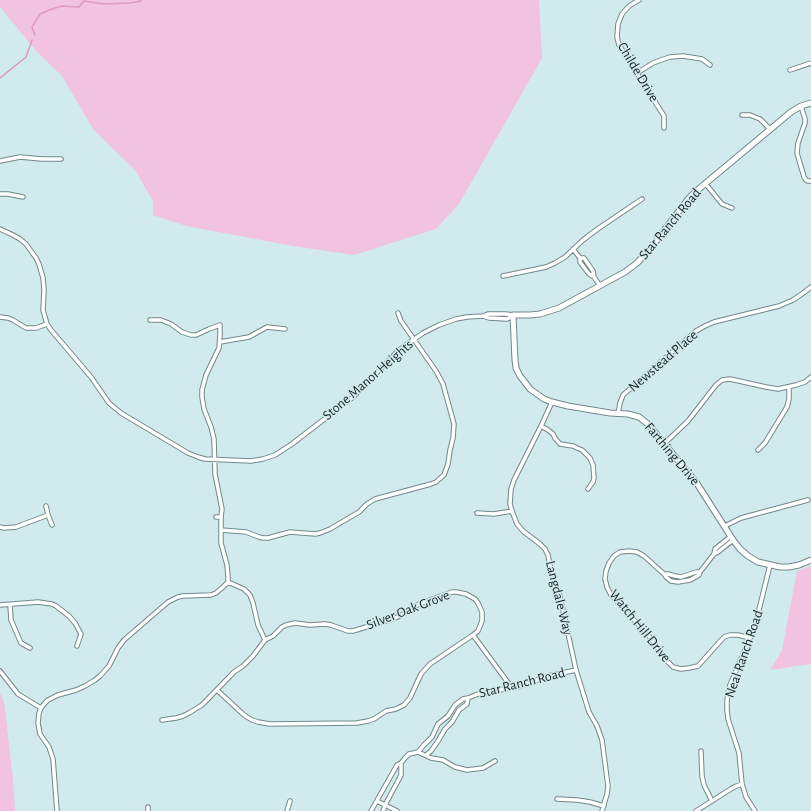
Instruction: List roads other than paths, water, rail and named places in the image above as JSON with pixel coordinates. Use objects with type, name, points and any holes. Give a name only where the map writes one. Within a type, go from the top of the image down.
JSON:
[{"type":"street","name":"Childe Drive","points":[[639,0],[629,6],[622,14],[618,24],[617,33],[619,45],[664,116],[664,128]]},
{"type":"street","points":[[637,73],[653,63],[670,57],[683,56],[696,58],[710,65]]},
{"type":"street","points":[[790,70],[811,63]]},
{"type":"street","name":"Star Ranch Road","points":[[513,316],[549,312],[568,304],[625,272],[643,257],[689,198],[704,183],[791,112],[811,102]]},
{"type":"street","points":[[801,106],[805,124],[798,143],[797,153],[804,177],[806,180],[811,181]]},
{"type":"street","points":[[742,115],[750,115],[755,117],[764,122],[770,129]]},
{"type":"street","points":[[0,161],[20,157],[61,159]]},
{"type":"street","points":[[704,183],[722,204],[732,208]]},
{"type":"street","points":[[0,194],[23,197]]},
{"type":"street","points":[[503,276],[551,265],[565,257],[599,228],[642,199]]},
{"type":"street","name":"Stone Manor Heights","points":[[0,229],[13,234],[26,244],[32,252],[39,264],[44,284],[43,310],[47,324],[91,377],[113,407],[188,453],[198,457],[215,460],[257,460],[281,452],[353,397],[399,350],[431,328],[448,321],[467,317],[483,316],[488,314],[506,314],[513,316]]},
{"type":"street","points":[[573,249],[580,258],[584,258],[593,271],[594,277],[600,286]]},
{"type":"street","name":"Newstead Place","points":[[618,414],[623,395],[696,331],[714,322],[779,306],[792,300],[811,287]]},
{"type":"street","points":[[221,530],[246,532],[263,538],[290,532],[320,533],[330,529],[359,512],[375,499],[431,484],[436,482],[444,475],[448,464],[454,424],[443,384],[398,313]]},
{"type":"street","name":"Farthing Drive","points":[[513,316],[514,360],[520,376],[530,389],[544,399],[552,402],[618,414],[635,415],[642,419],[648,424],[696,482],[732,538],[740,549],[748,556],[758,562],[770,566],[780,567],[799,565],[811,560]]},
{"type":"street","points":[[0,317],[13,320],[26,328],[36,328],[47,324]]},
{"type":"street","points":[[57,811],[53,759],[49,747],[39,730],[38,719],[41,708],[48,700],[58,694],[83,687],[100,676],[124,640],[168,602],[183,596],[216,594],[228,582],[227,565],[221,544],[222,517],[215,474],[214,439],[202,403],[202,390],[206,375],[220,342],[220,325],[209,328],[196,335],[182,332],[171,324],[160,320],[150,320]]},
{"type":"street","points":[[220,342],[249,337],[267,327],[285,329]]},
{"type":"street","points":[[665,444],[688,421],[716,385],[722,380],[730,379],[778,389],[805,382],[811,377]]},
{"type":"street","points":[[758,450],[765,443],[787,407],[789,387]]},
{"type":"street","name":"Langdale Way","points":[[552,402],[514,480],[510,497],[512,511],[522,531],[545,549],[548,555],[552,576],[559,592],[576,670],[589,712],[597,726],[602,740],[608,786],[602,811]]},
{"type":"street","points":[[541,426],[553,434],[557,442],[560,444],[578,448],[590,458],[593,466],[594,478],[588,489]]},
{"type":"street","points":[[725,526],[741,518],[808,500]]},
{"type":"street","points":[[46,506],[52,525]]},
{"type":"street","points":[[476,513],[494,514],[512,511]]},
{"type":"street","points":[[0,527],[16,527],[48,515]]},
{"type":"street","points":[[216,517],[222,517]]},
{"type":"street","name":"Watch Hill Drive","points":[[732,538],[715,549],[714,554],[699,575],[694,579],[682,582],[671,581],[644,556],[637,552],[620,552],[614,556],[607,567],[607,587],[611,595],[649,636],[673,667],[681,668],[698,666],[724,637],[738,635],[750,638]]},
{"type":"street","name":"Neal Ranch Road","points":[[755,811],[746,797],[742,784],[738,753],[728,719],[727,700],[730,685],[757,618],[770,566]]},
{"type":"street","points":[[228,582],[244,589],[250,595],[258,625],[265,640]]},
{"type":"street","name":"Silver Oak Grove","points":[[162,720],[176,718],[189,713],[202,705],[234,672],[243,666],[253,656],[265,640],[273,636],[286,625],[295,623],[331,625],[348,631],[358,630],[400,616],[418,604],[452,592],[460,592],[471,596],[478,603],[480,608],[482,621],[478,631],[430,664],[421,674],[410,698],[404,705],[396,709],[386,711],[374,719],[363,722],[270,724],[258,722],[244,715],[217,690]]},
{"type":"street","points":[[0,605],[38,602],[56,606],[69,616],[81,634],[77,646]]},
{"type":"street","points":[[10,604],[11,620],[21,643],[30,648]]},
{"type":"street","points":[[473,635],[512,688]]},
{"type":"street","name":"Star Ranch Road","points":[[371,811],[397,765],[410,754],[418,752],[432,737],[438,724],[448,716],[456,705],[464,699],[481,693],[518,687],[548,676],[576,670]]},
{"type":"street","points":[[0,671],[18,694],[41,708]]},
{"type":"street","name":"Star Ranch Road","points":[[426,755],[431,751],[459,710],[467,704],[468,698]]},
{"type":"street","points":[[432,737],[438,741]]},
{"type":"street","points":[[701,750],[702,776],[704,785],[712,801]]},
{"type":"street","points":[[418,752],[431,758],[443,760],[455,767],[467,770],[483,768],[495,761]]},
{"type":"street","points":[[383,811],[399,779],[401,763]]},
{"type":"street","points":[[696,811],[734,787],[742,784]]},
{"type":"street","points":[[557,799],[590,802],[604,806]]},
{"type":"street","points":[[287,811],[290,801]]},
{"type":"street","points":[[377,801],[397,811]]},
{"type":"waterway","points":[[35,35],[32,27],[40,14],[49,10],[62,6],[79,7],[84,1],[104,4],[141,1]]},
{"type":"waterway","points":[[0,78],[26,57],[32,40]]}]
